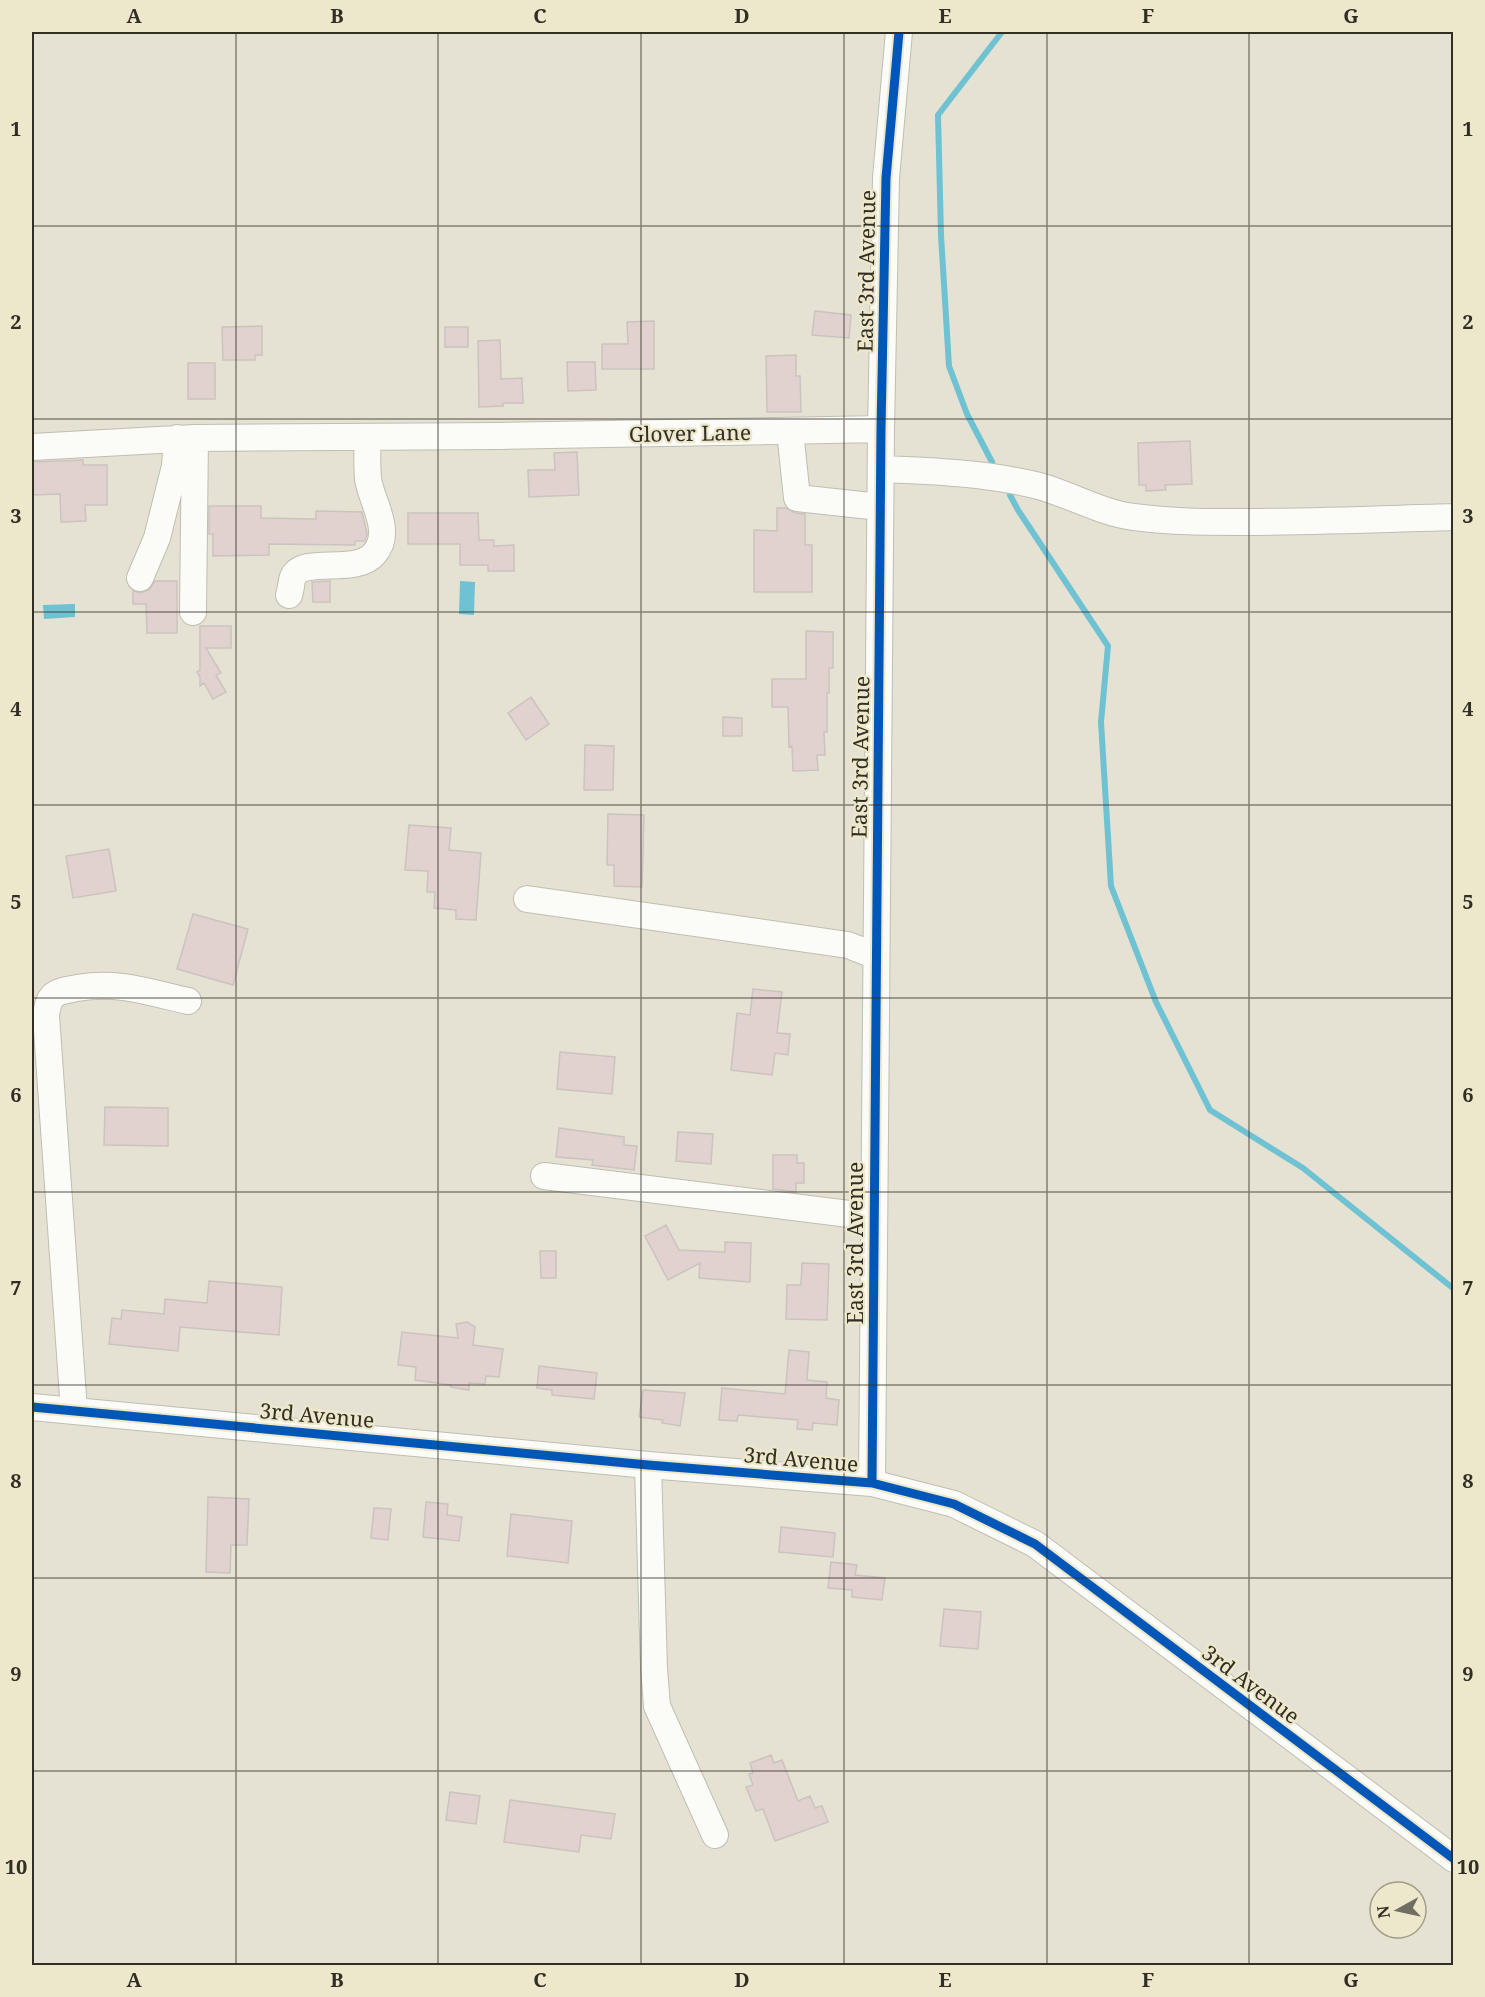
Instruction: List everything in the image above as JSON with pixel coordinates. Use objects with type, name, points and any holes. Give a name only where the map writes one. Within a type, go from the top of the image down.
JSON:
[{"type":"street","name":"East 3rd Avenue","points":[[872,1483],[881,429],[886,178],[899,32]]},
{"type":"street","name":"Glover Lane","points":[[32,447],[186,438],[499,436],[881,429]]},
{"type":"street","points":[[790,431],[797,498],[880,507]]},
{"type":"street","points":[[289,595],[294,576],[300,569],[361,563],[374,554],[381,543],[379,509],[369,482],[368,437]]},
{"type":"street","points":[[140,578],[157,538],[175,466],[186,438]]},
{"type":"street","points":[[186,438],[193,612]]},
{"type":"street","points":[[881,470],[949,471],[1000,478],[1036,485],[1132,517],[1178,522],[1454,517]]},
{"type":"street","points":[[526,899],[848,945],[876,956]]},
{"type":"street","points":[[74,1411],[47,1004],[53,996],[62,991],[99,985],[126,987],[188,1001]]},
{"type":"street","points":[[544,1176],[873,1217]]},
{"type":"street","name":"3rd Avenue","points":[[32,1407],[648,1465],[872,1483],[954,1504],[1035,1544],[1454,1859]]},
{"type":"street","points":[[648,1465],[657,1706],[715,1835]]},
{"type":"water","points":[[460,581],[475,582],[474,615],[459,614]]},
{"type":"water","points":[[75,604],[75,617],[44,619],[43,605]]},
{"type":"building","points":[[815,311],[851,315],[849,338],[812,335]]},
{"type":"building","points":[[654,321],[654,369],[602,369],[602,344],[628,344],[627,322]]},
{"type":"building","points":[[262,326],[262,355],[255,355],[255,360],[223,360],[222,327]]},
{"type":"building","points":[[445,327],[468,327],[468,347],[445,347]]},
{"type":"building","points":[[500,340],[501,379],[522,378],[523,403],[503,403],[503,406],[479,407],[478,341]]},
{"type":"building","points":[[796,355],[796,376],[800,376],[801,412],[767,412],[766,356]]},
{"type":"building","points":[[567,362],[595,362],[596,390],[568,391]]},
{"type":"building","points":[[188,363],[215,363],[215,399],[188,399]]},
{"type":"building","points":[[1190,441],[1192,484],[1165,485],[1166,490],[1146,491],[1146,485],[1139,485],[1138,443]]},
{"type":"building","points":[[577,452],[579,495],[529,497],[528,470],[555,470],[554,453]]},
{"type":"building","points":[[83,460],[83,465],[107,465],[107,505],[85,505],[86,521],[61,522],[60,494],[32,495],[32,462]]},
{"type":"building","points":[[209,506],[261,506],[261,518],[316,519],[316,511],[362,512],[367,534],[365,541],[355,541],[355,545],[269,544],[269,555],[213,556],[213,534],[209,534]]},
{"type":"building","points":[[777,508],[787,508],[795,513],[805,514],[805,545],[812,545],[812,592],[754,592],[754,530],[777,531]]},
{"type":"building","points":[[408,513],[478,513],[479,540],[494,540],[494,546],[514,545],[514,571],[488,571],[488,565],[460,565],[460,544],[408,544]]},
{"type":"building","points":[[155,581],[177,581],[177,633],[147,633],[146,604],[133,604],[133,591],[141,593],[149,590]]},
{"type":"building","points":[[330,581],[330,602],[313,602],[312,582]]},
{"type":"building","points":[[200,626],[231,626],[231,648],[206,648],[221,673],[216,675],[226,692],[213,699],[204,683],[200,686],[200,677],[197,672],[200,670]]},
{"type":"building","points":[[806,631],[833,632],[833,668],[829,668],[827,732],[824,732],[825,755],[817,755],[818,770],[793,771],[792,746],[789,747],[788,707],[772,707],[772,679],[806,679]]},
{"type":"building","points":[[531,697],[549,724],[526,740],[508,713]]},
{"type":"building","points":[[723,717],[742,718],[742,736],[723,736]]},
{"type":"building","points":[[585,745],[614,746],[613,790],[584,790]]},
{"type":"building","points":[[608,814],[644,815],[642,887],[614,886],[614,865],[607,865]]},
{"type":"building","points":[[409,825],[451,828],[449,850],[481,853],[476,920],[456,919],[456,910],[434,908],[435,892],[427,892],[428,871],[405,870]]},
{"type":"building","points":[[109,849],[116,891],[73,898],[66,856]]},
{"type":"building","points":[[193,914],[248,929],[233,985],[177,969]]},
{"type":"building","points":[[753,989],[782,992],[777,1033],[790,1034],[788,1055],[775,1053],[772,1075],[731,1070],[737,1013],[750,1015]]},
{"type":"building","points":[[560,1052],[615,1057],[612,1094],[557,1089]]},
{"type":"building","points":[[105,1107],[168,1108],[168,1146],[104,1145]]},
{"type":"building","points":[[559,1128],[624,1137],[624,1145],[637,1146],[634,1170],[592,1165],[593,1160],[556,1157]]},
{"type":"building","points":[[678,1132],[713,1134],[711,1164],[676,1161]]},
{"type":"building","points":[[773,1155],[797,1155],[797,1163],[804,1163],[804,1183],[796,1183],[796,1192],[773,1189]]},
{"type":"building","points":[[666,1225],[679,1250],[725,1252],[725,1242],[751,1243],[750,1282],[699,1278],[700,1263],[668,1280],[645,1236]]},
{"type":"building","points":[[540,1251],[556,1251],[556,1278],[541,1278]]},
{"type":"building","points":[[802,1263],[829,1264],[827,1320],[786,1319],[787,1285],[801,1285]]},
{"type":"building","points":[[209,1281],[282,1287],[279,1335],[180,1327],[178,1351],[109,1344],[112,1318],[121,1319],[122,1310],[164,1314],[165,1299],[207,1303]]},
{"type":"building","points":[[467,1322],[475,1327],[473,1345],[503,1349],[499,1377],[486,1376],[485,1384],[469,1383],[469,1390],[415,1380],[416,1367],[398,1365],[402,1332],[458,1338],[456,1324]]},
{"type":"building","points":[[789,1350],[809,1352],[807,1380],[827,1382],[826,1398],[839,1400],[837,1425],[813,1423],[812,1430],[797,1429],[798,1420],[738,1415],[737,1421],[719,1420],[722,1388],[785,1394]]},
{"type":"building","points":[[539,1366],[597,1373],[594,1399],[552,1395],[552,1390],[537,1388]]},
{"type":"building","points":[[643,1390],[685,1393],[680,1426],[662,1423],[663,1420],[639,1417]]},
{"type":"building","points":[[208,1497],[249,1499],[247,1545],[231,1545],[230,1573],[206,1572]]},
{"type":"building","points":[[426,1502],[448,1504],[447,1515],[462,1517],[459,1541],[423,1537]]},
{"type":"building","points":[[374,1508],[391,1509],[388,1540],[371,1538]]},
{"type":"building","points":[[511,1514],[572,1521],[568,1563],[507,1556]]},
{"type":"building","points":[[781,1527],[835,1533],[833,1557],[779,1552]]},
{"type":"building","points":[[831,1562],[857,1565],[855,1575],[885,1578],[882,1600],[852,1597],[852,1590],[828,1588]]},
{"type":"building","points":[[944,1609],[981,1612],[978,1649],[940,1646]]},
{"type":"building","points":[[771,1755],[774,1763],[782,1760],[798,1801],[810,1796],[815,1808],[822,1806],[828,1822],[775,1841],[763,1809],[756,1811],[746,1787],[753,1785],[749,1774],[753,1773],[750,1763]]},
{"type":"building","points":[[450,1792],[480,1796],[476,1824],[446,1820]]},
{"type":"building","points":[[510,1800],[615,1814],[611,1839],[581,1835],[579,1852],[504,1842]]},
{"type":"waterway","points":[[992,462],[967,414],[949,366],[941,235],[938,115],[1002,32]]},
{"type":"waterway","points":[[1010,495],[1108,646],[1101,722],[1111,886],[1156,1002],[1210,1110],[1303,1168],[1454,1289]]},
{"type":"cycle path","points":[[872,1483],[881,429],[886,178],[899,32]]},
{"type":"cycle path","points":[[32,1407],[648,1465],[872,1483],[954,1504],[1035,1544],[1454,1859]]}]
